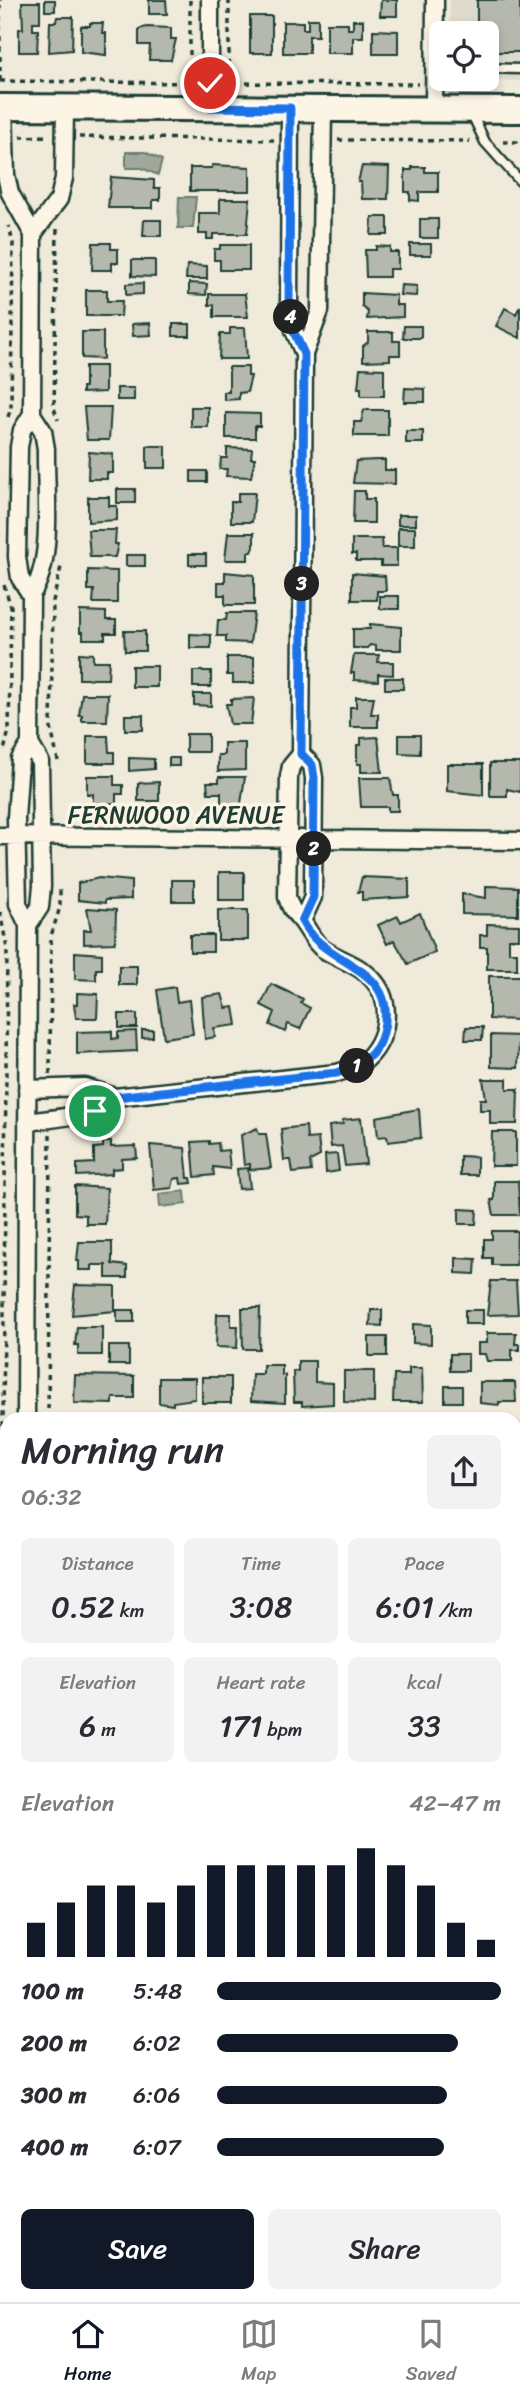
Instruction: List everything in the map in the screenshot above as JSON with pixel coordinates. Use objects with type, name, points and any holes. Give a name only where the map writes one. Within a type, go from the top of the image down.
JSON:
[{"type":"main road","points":[[2,107],[520,110]]},
{"type":"street","points":[[210,0],[210,107]]},
{"type":"street","points":[[435,0],[436,21]]},
{"type":"street","points":[[434,109],[436,91]]},
{"type":"street","points":[[2,107],[6,175],[10,193],[33,234],[32,414],[22,430],[19,447],[18,543],[20,578],[31,595],[30,744],[40,761],[40,906],[28,925]]},
{"type":"street","points":[[33,234],[59,199],[64,178],[65,107]]},
{"type":"street","points":[[290,108],[289,306],[293,330],[304,354]]},
{"type":"street","points":[[27,1089],[85,1087],[115,1097],[337,1073],[357,1066],[373,1053],[382,1037],[387,1017],[384,999],[374,981],[358,968],[323,949],[310,936],[302,921],[290,911],[287,897],[289,776],[291,766],[301,754],[304,354],[320,311],[323,108]]},
{"type":"street","points":[[31,595],[42,579],[45,558],[46,449],[43,431],[32,414]]},
{"type":"street","points":[[26,1412],[28,925],[18,904],[8,836],[20,759],[30,744]]},
{"type":"street","points":[[301,754],[312,765],[314,778],[313,897],[302,921]]},
{"type":"street","name":"FERNWOOD AVENUE","points":[[8,836],[520,841]]},
{"type":"street","points":[[27,1122],[83,1115],[95,1111],[115,1097]]},
{"type":"lane","points":[[499,68],[520,69]]},
{"type":"lane","points":[[470,110],[485,142],[520,181]]},
{"type":"path","points":[[1,0],[1,81]]},
{"type":"path","points":[[190,0],[190,83]]},
{"type":"path","points":[[229,0],[229,83]]},
{"type":"path","points":[[5,137],[290,140]]},
{"type":"path","points":[[322,141],[520,142]]},
{"type":"path","points":[[0,912],[7,948],[4,1412]]},
{"type":"shaded area","points":[[450,0],[520,0],[520,81],[499,81],[499,21],[450,21]]},
{"type":"shaded area","points":[[126,152],[145,152],[162,160],[158,175],[142,168],[126,168]]},
{"type":"shaded area","points":[[179,197],[196,197],[193,228],[178,228]]},
{"type":"shaded area","points":[[185,1191],[186,1204],[160,1207],[159,1194]]},
{"type":"building","points":[[45,0],[55,0],[55,11],[45,11]]},
{"type":"building","points":[[149,0],[166,0],[167,14],[149,14]]},
{"type":"building","points":[[381,0],[397,0],[397,16],[380,16]]},
{"type":"building","points":[[477,0],[520,0],[520,52],[499,52],[499,21],[477,21]]},
{"type":"building","points":[[22,2],[40,2],[40,22],[33,22],[33,30],[38,30],[37,52],[19,52],[19,29],[23,29]]},
{"type":"building","points":[[250,16],[272,16],[272,53],[250,53]]},
{"type":"building","points":[[57,17],[73,17],[72,50],[49,52],[50,22],[56,22]]},
{"type":"building","points":[[308,19],[318,19],[318,36],[309,36],[309,53],[283,53],[283,22],[303,22],[303,29],[308,29]]},
{"type":"building","points":[[353,20],[363,20],[363,37],[353,37],[353,53],[327,53],[327,23],[348,23],[348,29],[353,29]]},
{"type":"building","points":[[90,23],[103,23],[106,55],[81,52],[81,26],[90,26]]},
{"type":"building","points":[[171,28],[171,39],[176,39],[171,60],[149,60],[150,45],[139,45],[139,29]]},
{"type":"building","points":[[373,30],[398,31],[398,54],[373,54]]},
{"type":"building","points":[[212,165],[250,167],[250,191],[190,191],[190,168],[212,168]]},
{"type":"building","points":[[362,166],[389,167],[388,199],[362,199],[361,182],[358,182]]},
{"type":"building","points":[[412,167],[425,167],[425,172],[438,172],[438,192],[419,192],[419,201],[410,200],[410,192],[405,192],[405,170],[412,170]]},
{"type":"building","points":[[111,177],[154,180],[154,188],[160,188],[160,200],[153,200],[153,208],[108,208]]},
{"type":"building","points":[[220,199],[250,199],[247,234],[213,234],[213,239],[207,239],[207,234],[199,234],[199,213],[220,213]]},
{"type":"building","points":[[372,217],[388,217],[388,235],[371,235]]},
{"type":"building","points":[[420,219],[438,219],[438,238],[420,238]]},
{"type":"building","points":[[144,220],[161,220],[161,236],[143,236]]},
{"type":"building","points":[[93,243],[111,243],[111,249],[118,249],[118,263],[112,263],[112,270],[92,270]]},
{"type":"building","points":[[410,244],[431,244],[431,255],[410,255]]},
{"type":"building","points":[[220,245],[249,245],[249,270],[220,270],[220,260],[214,260],[214,249],[220,249]]},
{"type":"building","points":[[376,246],[390,247],[390,252],[398,252],[398,269],[389,269],[389,277],[366,277],[365,250],[376,250]]},
{"type":"building","points":[[132,260],[155,260],[155,277],[132,276]]},
{"type":"building","points":[[187,265],[207,266],[207,279],[186,279]]},
{"type":"building","points":[[143,283],[143,294],[126,295],[126,284]]},
{"type":"building","points":[[189,283],[207,284],[206,295],[189,294]]},
{"type":"building","points":[[401,285],[417,286],[416,296],[400,295]]},
{"type":"building","points":[[86,290],[107,290],[107,301],[122,301],[121,316],[86,316]]},
{"type":"building","points":[[362,293],[396,295],[396,305],[403,305],[403,317],[367,319],[368,312],[362,306]]},
{"type":"building","points":[[209,294],[245,294],[248,317],[214,317],[214,305],[209,305]]},
{"type":"building","points":[[520,306],[520,338],[496,326],[505,308],[516,314]]},
{"type":"building","points":[[150,323],[151,335],[133,336],[132,324]]},
{"type":"building","points":[[173,324],[190,324],[190,336],[173,336]]},
{"type":"building","points":[[404,326],[421,326],[421,338],[403,338]]},
{"type":"building","points":[[230,328],[245,328],[247,359],[219,359],[220,334],[230,334]]},
{"type":"building","points":[[82,332],[103,332],[103,359],[82,358]]},
{"type":"building","points":[[368,332],[393,332],[393,341],[400,341],[400,355],[390,355],[390,360],[363,361],[363,346],[368,342]]},
{"type":"building","points":[[85,366],[105,366],[105,392],[82,393],[82,387],[85,387]]},
{"type":"building","points":[[229,367],[248,367],[248,376],[251,376],[247,392],[239,393],[239,399],[224,400],[224,392],[229,392]]},
{"type":"building","points":[[360,368],[384,369],[384,396],[361,396],[361,388],[358,388]]},
{"type":"building","points":[[117,388],[134,388],[134,400],[117,400]]},
{"type":"building","points":[[405,388],[425,389],[425,402],[404,402]]},
{"type":"building","points":[[84,407],[111,407],[109,440],[87,440]]},
{"type":"building","points":[[191,407],[208,407],[208,427],[191,427]]},
{"type":"building","points":[[364,410],[388,410],[388,436],[354,436],[354,422],[361,422]]},
{"type":"building","points":[[226,413],[260,414],[260,426],[255,426],[255,438],[226,438]]},
{"type":"building","points":[[406,431],[423,431],[423,443],[406,443]]},
{"type":"building","points":[[147,446],[166,446],[166,468],[147,468]]},
{"type":"building","points":[[227,448],[252,449],[251,458],[255,458],[251,477],[226,476],[227,469],[220,469],[221,458],[227,458]]},
{"type":"building","points":[[89,452],[113,454],[113,473],[107,473],[107,479],[88,479]]},
{"type":"building","points":[[385,460],[385,470],[395,470],[395,484],[353,483],[356,461]]},
{"type":"building","points":[[191,471],[207,471],[207,482],[191,482]]},
{"type":"building","points":[[117,489],[135,489],[135,503],[117,503]]},
{"type":"building","points":[[354,491],[365,491],[365,499],[374,499],[374,523],[353,523]]},
{"type":"building","points":[[238,493],[255,493],[252,522],[231,522],[231,502],[238,502]]},
{"type":"building","points":[[88,497],[109,497],[109,506],[117,506],[117,520],[88,522]]},
{"type":"building","points":[[398,515],[416,515],[416,525],[398,525]]},
{"type":"building","points":[[398,528],[415,528],[415,546],[398,546]]},
{"type":"building","points":[[88,530],[116,530],[115,544],[118,544],[115,557],[90,557]]},
{"type":"building","points":[[228,533],[254,533],[254,547],[252,552],[248,552],[248,560],[225,560]]},
{"type":"building","points":[[382,539],[382,548],[397,548],[397,566],[381,566],[381,561],[356,561],[356,554],[352,554],[352,540]]},
{"type":"building","points":[[189,554],[206,554],[206,565],[189,565]]},
{"type":"building","points":[[126,555],[145,555],[145,566],[126,566]]},
{"type":"building","points":[[88,570],[117,571],[117,603],[93,603],[94,590],[88,590]]},
{"type":"building","points":[[225,572],[254,575],[254,605],[225,605],[225,595],[218,595],[218,582],[225,582]]},
{"type":"building","points":[[352,573],[385,576],[386,591],[377,591],[377,600],[352,600]]},
{"type":"building","points":[[380,596],[399,596],[399,609],[380,609]]},
{"type":"building","points":[[80,611],[106,612],[106,620],[116,620],[116,633],[105,633],[105,639],[83,639],[83,632],[80,632]]},
{"type":"building","points":[[227,613],[254,613],[250,643],[226,642],[226,636],[217,636],[218,620],[226,620]]},
{"type":"building","points":[[370,624],[401,627],[401,650],[376,650],[376,646],[370,645],[367,648],[353,648],[353,629],[370,629]]},
{"type":"building","points":[[124,631],[145,631],[145,651],[125,651]]},
{"type":"building","points":[[190,634],[211,635],[211,648],[190,648]]},
{"type":"building","points":[[79,653],[93,654],[93,661],[109,661],[108,679],[79,679]]},
{"type":"building","points":[[354,655],[379,655],[378,662],[393,662],[393,675],[378,674],[378,681],[354,680],[354,673],[351,673]]},
{"type":"building","points":[[227,657],[254,657],[254,683],[233,683],[233,675],[227,675]]},
{"type":"building","points":[[132,666],[157,666],[157,687],[132,687]]},
{"type":"building","points":[[193,671],[211,671],[211,687],[193,687]]},
{"type":"building","points":[[385,678],[403,678],[403,689],[385,689]]},
{"type":"building","points":[[82,694],[108,694],[107,721],[82,721],[82,715],[79,715]]},
{"type":"building","points":[[194,694],[211,694],[211,706],[194,705]]},
{"type":"building","points":[[356,697],[374,697],[371,714],[378,714],[378,727],[350,727],[350,707],[356,707]]},
{"type":"building","points":[[254,698],[251,724],[230,724],[226,704],[231,704],[231,699]]},
{"type":"building","points":[[125,715],[143,715],[143,730],[125,730]]},
{"type":"building","points":[[186,734],[208,734],[208,752],[186,752]]},
{"type":"building","points":[[399,735],[420,735],[420,754],[399,753]]},
{"type":"building","points":[[87,736],[108,736],[109,752],[114,752],[114,763],[87,763]]},
{"type":"building","points":[[378,737],[382,772],[361,772],[361,764],[357,764],[357,745],[361,745],[361,738]]},
{"type":"building","points":[[224,743],[245,743],[245,770],[218,771],[218,755],[224,755]]},
{"type":"building","points":[[129,758],[154,759],[154,769],[129,771]]},
{"type":"building","points":[[169,758],[179,758],[179,766],[169,766]]},
{"type":"building","points":[[490,763],[520,763],[520,792],[507,789],[507,796],[490,796]]},
{"type":"building","points":[[447,764],[483,764],[483,795],[447,791]]},
{"type":"building","points":[[87,776],[114,776],[114,785],[123,785],[123,794],[116,794],[116,803],[93,805],[93,794],[87,794]]},
{"type":"building","points":[[219,777],[245,777],[240,810],[221,810],[221,793],[208,793],[207,782],[219,782]]},
{"type":"building","points":[[359,778],[390,778],[393,795],[398,795],[398,811],[388,811],[388,807],[361,807]]},
{"type":"building","points":[[159,782],[159,801],[138,801],[138,783]]},
{"type":"building","points":[[219,872],[244,872],[244,900],[219,900]]},
{"type":"building","points":[[362,877],[409,879],[409,897],[362,900],[362,892],[358,892]]},
{"type":"building","points":[[99,878],[131,881],[131,899],[105,900],[105,903],[78,900],[78,883]]},
{"type":"building","points":[[172,880],[194,880],[194,901],[172,901]]},
{"type":"building","points":[[486,886],[518,887],[518,915],[462,914],[462,894],[486,898]]},
{"type":"building","points":[[87,908],[116,910],[115,943],[84,944],[84,930],[91,930]]},
{"type":"building","points":[[218,910],[248,910],[248,940],[218,940]]},
{"type":"building","points":[[420,913],[435,952],[408,964],[394,940],[387,944],[378,925],[398,916],[401,922]]},
{"type":"building","points":[[487,924],[519,925],[519,939],[509,939],[509,952],[517,952],[517,969],[487,969],[487,947],[480,947],[480,935],[487,935]]},
{"type":"building","points":[[190,935],[213,935],[213,952],[190,952]]},
{"type":"building","points":[[75,952],[102,954],[102,969],[96,969],[96,980],[75,979]]},
{"type":"building","points":[[119,966],[137,966],[137,985],[119,985]]},
{"type":"building","points":[[489,976],[520,976],[519,1020],[489,1019]]},
{"type":"building","points":[[271,984],[303,999],[301,1003],[310,1008],[300,1029],[288,1024],[285,1032],[270,1025],[275,1012],[261,1005]]},
{"type":"building","points":[[175,987],[177,1002],[189,1000],[193,1034],[164,1038],[157,990]]},
{"type":"building","points":[[77,993],[98,994],[97,1018],[76,1018],[74,1004],[77,1004]]},
{"type":"building","points":[[222,994],[226,1008],[234,1007],[237,1025],[214,1028],[215,1037],[205,1039],[202,997]]},
{"type":"building","points":[[119,1014],[137,1014],[137,1028],[119,1028]]},
{"type":"building","points":[[466,1027],[483,1027],[482,1040],[465,1040]]},
{"type":"building","points":[[142,1030],[153,1030],[153,1037],[142,1038]]},
{"type":"building","points":[[112,1031],[112,1039],[118,1038],[118,1032],[136,1031],[137,1051],[77,1054],[77,1032]]},
{"type":"building","points":[[491,1035],[519,1036],[518,1068],[491,1067]]},
{"type":"building","points":[[483,1079],[507,1079],[507,1089],[518,1089],[517,1124],[490,1124],[490,1110],[480,1110],[480,1099],[486,1099]]},
{"type":"building","points":[[419,1109],[421,1138],[388,1142],[387,1136],[378,1137],[376,1117]]},
{"type":"building","points":[[361,1118],[366,1164],[345,1166],[342,1146],[331,1147],[329,1126],[343,1124],[342,1120]]},
{"type":"building","points":[[306,1126],[307,1139],[318,1138],[320,1156],[310,1161],[311,1171],[293,1173],[291,1160],[284,1160],[281,1129]]},
{"type":"building","points":[[257,1128],[259,1134],[266,1134],[271,1168],[250,1170],[250,1164],[244,1165],[241,1135]]},
{"type":"building","points":[[492,1132],[516,1132],[516,1166],[491,1166]]},
{"type":"building","points":[[111,1141],[111,1147],[136,1146],[137,1158],[122,1159],[122,1168],[112,1169],[112,1174],[77,1176],[77,1164],[94,1163],[94,1148],[103,1147],[103,1142]]},
{"type":"building","points":[[209,1141],[209,1144],[218,1143],[219,1151],[228,1150],[230,1169],[213,1167],[214,1175],[195,1177],[192,1142]]},
{"type":"building","points":[[150,1145],[185,1148],[188,1178],[191,1178],[192,1183],[181,1184],[180,1178],[174,1179],[172,1188],[154,1190]]},
{"type":"building","points":[[337,1154],[339,1171],[326,1173],[325,1155]]},
{"type":"building","points":[[460,1156],[477,1157],[477,1175],[460,1175]]},
{"type":"building","points":[[248,1168],[250,1188],[239,1189],[237,1169]]},
{"type":"building","points":[[494,1181],[518,1181],[520,1215],[494,1215],[491,1200],[494,1200]]},
{"type":"building","points":[[75,1186],[107,1188],[105,1224],[86,1224],[86,1215],[75,1214]]},
{"type":"building","points":[[459,1209],[477,1210],[476,1224],[459,1224]]},
{"type":"building","points":[[492,1231],[517,1231],[516,1265],[492,1265],[492,1258],[484,1258],[484,1239],[492,1239]]},
{"type":"building","points":[[79,1242],[112,1242],[112,1264],[127,1266],[127,1278],[106,1278],[106,1265],[92,1265],[92,1270],[79,1270]]},
{"type":"building","points":[[456,1258],[476,1259],[475,1274],[456,1273]]},
{"type":"building","points":[[491,1281],[516,1281],[518,1314],[487,1315]]},
{"type":"building","points":[[75,1285],[115,1286],[115,1311],[72,1315]]},
{"type":"building","points":[[242,1308],[260,1308],[259,1349],[243,1349]]},
{"type":"building","points":[[117,1310],[134,1310],[134,1322],[117,1322]]},
{"type":"building","points":[[371,1310],[382,1310],[382,1326],[370,1325]]},
{"type":"building","points":[[465,1310],[483,1310],[483,1324],[465,1324]]},
{"type":"building","points":[[217,1314],[231,1314],[231,1326],[238,1326],[237,1348],[216,1347]]},
{"type":"building","points":[[413,1324],[431,1325],[431,1344],[413,1343]]},
{"type":"building","points":[[77,1327],[102,1327],[102,1355],[78,1355],[78,1345],[75,1345]]},
{"type":"building","points":[[487,1333],[516,1333],[515,1344],[519,1344],[519,1350],[512,1350],[512,1361],[487,1361],[485,1354],[478,1354],[478,1343],[487,1343]]},
{"type":"building","points":[[369,1337],[387,1337],[387,1356],[369,1356]]},
{"type":"building","points":[[109,1346],[129,1346],[129,1365],[109,1365]]},
{"type":"building","points":[[450,1354],[468,1354],[468,1371],[450,1371]]},
{"type":"building","points":[[298,1361],[315,1361],[315,1382],[333,1383],[333,1404],[302,1406],[302,1402],[294,1402],[293,1371],[298,1371]]},
{"type":"building","points":[[263,1365],[282,1365],[282,1375],[285,1375],[285,1403],[251,1401],[252,1374],[263,1374]]},
{"type":"building","points":[[409,1368],[422,1368],[423,1402],[393,1402],[394,1375],[409,1375]]},
{"type":"building","points":[[344,1371],[374,1371],[374,1403],[344,1402]]},
{"type":"building","points":[[75,1375],[134,1376],[134,1398],[113,1398],[113,1404],[74,1403]]},
{"type":"building","points":[[202,1377],[231,1377],[231,1403],[202,1403]]},
{"type":"building","points":[[159,1378],[195,1378],[195,1399],[173,1402],[173,1405],[159,1403]]},
{"type":"building","points":[[480,1382],[515,1382],[516,1402],[499,1402],[499,1405],[480,1403]]},
{"type":"building","points":[[445,1386],[462,1386],[462,1402],[445,1402]]},
{"type":"route","points":[[95,1111],[115,1097],[337,1073],[357,1066],[373,1053],[382,1037],[387,1017],[384,999],[374,981],[358,968],[323,949],[310,936],[302,921],[310,909],[313,897],[314,778],[312,765],[301,754],[304,354],[293,330],[289,306],[290,108],[210,107],[210,83]]}]
